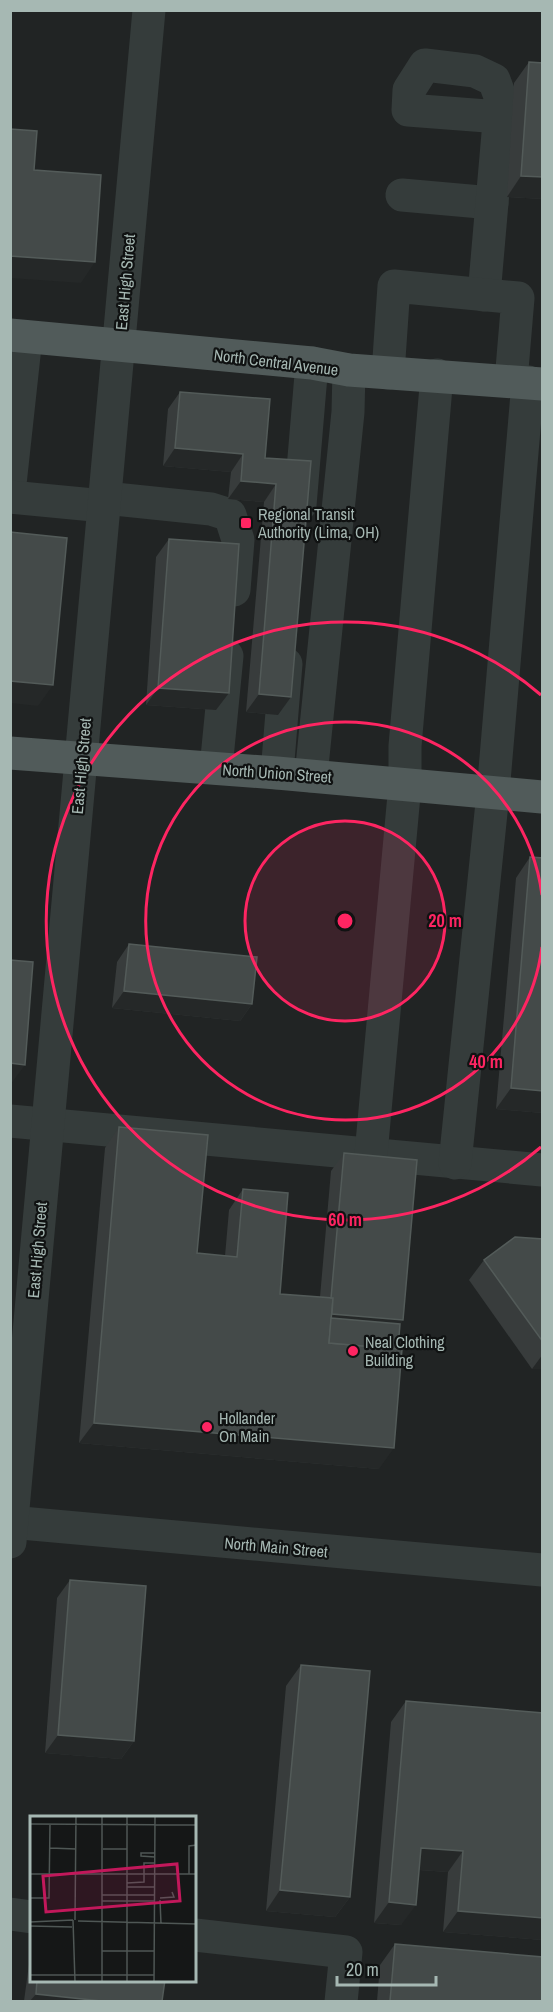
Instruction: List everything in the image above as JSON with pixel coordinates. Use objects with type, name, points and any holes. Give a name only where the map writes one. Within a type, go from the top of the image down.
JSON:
[{"type":"main road","name":"North Central Avenue","points":[[19,336],[312,363],[349,370],[527,382]]},
{"type":"main road","name":"North Union Street","points":[[10,753],[277,773],[543,797]]},
{"type":"street","name":"East High Street","points":[[11,1528],[149,10]]},
{"type":"street","points":[[484,295],[500,117],[501,99],[494,80],[475,71],[425,65],[409,90],[408,110],[500,117]]},
{"type":"street","points":[[402,195],[492,202]]},
{"type":"street","points":[[388,373],[394,286],[530,299],[527,382],[493,793],[455,1163]]},
{"type":"street","points":[[10,484],[19,336]]},
{"type":"street","points":[[297,537],[312,363]]},
{"type":"street","points":[[310,776],[348,412],[349,370]]},
{"type":"street","points":[[371,1154],[405,784],[405,746],[437,375]]},
{"type":"street","points":[[10,497],[211,509],[230,515],[238,540],[216,768]]},
{"type":"street","points":[[277,773],[289,631]]},
{"type":"street","points":[[10,1121],[543,1170]]},
{"type":"street","name":"North Main Street","points":[[11,1528],[543,1570]]},
{"type":"street","points":[[10,1914],[30,1917]]},
{"type":"street","points":[[196,1935],[346,1952],[340,2001]]},
{"type":"shaded area","points":[[11,11],[542,11],[542,2001],[11,2002]]},
{"type":"building","points":[[529,62],[543,63],[543,177],[521,176]]},
{"type":"building","points":[[10,129],[37,131],[34,170],[101,175],[95,262],[10,256]]},
{"type":"building","points":[[180,392],[270,399],[265,458],[311,461],[291,697],[259,694],[276,484],[241,481],[243,454],[175,448]]},
{"type":"building","points":[[10,532],[67,538],[53,685],[10,681]]},
{"type":"building","points":[[169,539],[239,544],[229,693],[158,688]]},
{"type":"building","points":[[530,857],[543,858],[543,1091],[511,1088]]},
{"type":"building","points":[[129,944],[257,957],[252,1004],[124,991]]},
{"type":"building","points":[[10,960],[33,962],[25,1065],[10,1063]]},
{"type":"building","points":[[119,1127],[208,1135],[197,1253],[237,1257],[243,1189],[288,1193],[280,1294],[333,1298],[329,1343],[402,1349],[394,1448],[94,1423]]},
{"type":"building","points":[[344,1153],[417,1160],[403,1320],[332,1314],[333,1298],[331,1298]]},
{"type":"building","points":[[515,1237],[543,1239],[543,1342],[484,1260]]},
{"type":"building","points":[[331,1318],[400,1324],[398,1349],[329,1343]]},
{"type":"building","points":[[70,1580],[146,1586],[134,1741],[58,1735]]},
{"type":"building","points":[[301,1665],[370,1671],[350,1897],[280,1890]]},
{"type":"building","points":[[406,1701],[543,1713],[543,1918],[458,1911],[463,1851],[421,1848],[416,1905],[389,1902]]},
{"type":"building","points":[[395,1944],[543,1957],[543,2001],[390,2001]]},
{"type":"building","points":[[37,1982],[165,1982],[162,2001],[101,2001],[36,1994]]},
{"type":"place","name":"Regional Transit Authority (Lima, OH)","points":[[246,523]]},
{"type":"place","name":"Neal Clothing Building","points":[[353,1351]]},
{"type":"place","name":"Hollander On Main","points":[[207,1427]]}]
